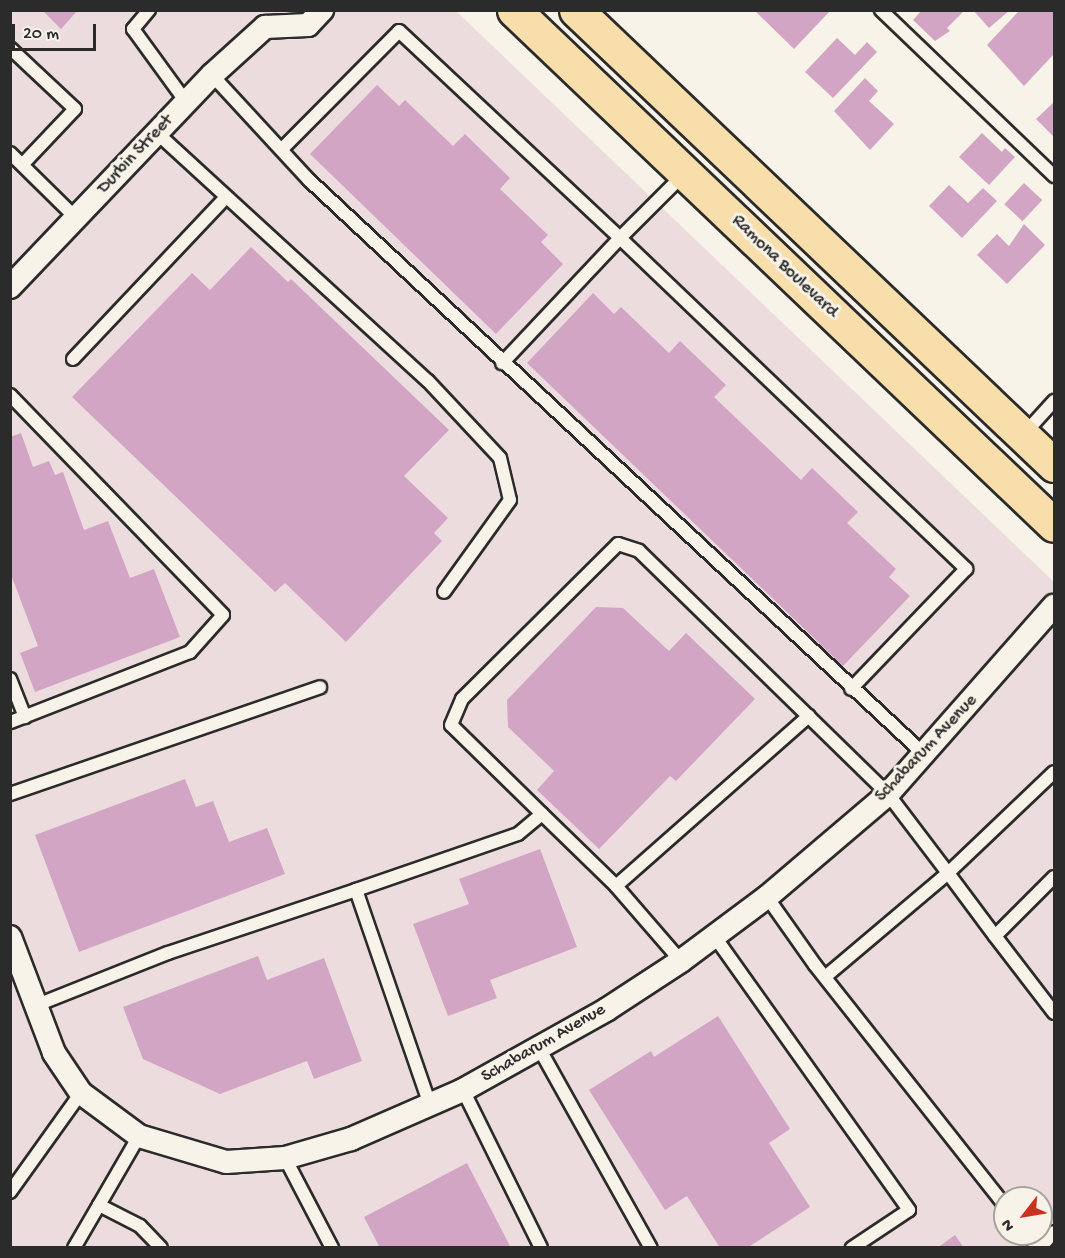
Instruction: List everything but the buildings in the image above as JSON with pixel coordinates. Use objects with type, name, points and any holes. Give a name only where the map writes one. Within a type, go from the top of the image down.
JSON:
[{"type":"main road","name":"Ramona Boulevard","points":[[514,10],[1054,525]]},
{"type":"main road","points":[[576,10],[1054,465]]},
{"type":"street","name":"Durbin Street","points":[[10,287],[266,19],[308,25],[322,10]]},
{"type":"street","name":"Schabarum Avenue","points":[[10,938],[54,1053],[81,1093],[139,1136],[226,1162],[285,1158],[351,1139],[463,1090],[539,1048],[681,961],[715,937],[767,897],[888,794],[1054,606]]},
{"type":"lane","points":[[149,10],[133,29],[186,102]]},
{"type":"lane","points":[[881,10],[1054,176]]},
{"type":"lane","points":[[282,150],[399,31],[620,238],[966,569],[851,689]]},
{"type":"lane","points":[[10,48],[75,109],[23,164]]},
{"type":"lane","points":[[212,75],[282,150],[502,363],[851,689],[925,754]]},
{"type":"lane","points":[[157,133],[225,198],[428,381],[500,458],[510,500],[444,592]]},
{"type":"lane","points":[[10,153],[76,218]]},
{"type":"lane","points":[[502,363],[685,173]]},
{"type":"lane","points":[[73,359],[225,198]]},
{"type":"lane","points":[[10,395],[223,615],[190,652],[10,723]]},
{"type":"lane","points":[[1023,435],[1054,401]]},
{"type":"lane","points":[[681,961],[616,886],[451,725],[462,699],[618,544],[639,551],[888,794],[1054,1013]]},
{"type":"lane","points":[[10,679],[25,717]]},
{"type":"lane","points":[[10,794],[320,687]]},
{"type":"lane","points":[[616,886],[809,716]]},
{"type":"lane","points":[[825,977],[948,873],[1054,772]]},
{"type":"lane","points":[[37,1005],[168,953],[519,834],[542,814]]},
{"type":"lane","points":[[995,936],[1054,877]]},
{"type":"lane","points":[[356,890],[430,1105]]},
{"type":"lane","points":[[767,897],[825,977],[993,1191]]},
{"type":"lane","points":[[715,937],[909,1210],[852,1248]]},
{"type":"lane","points":[[539,1048],[651,1248]]},
{"type":"lane","points":[[463,1090],[541,1248]]},
{"type":"lane","points":[[10,1192],[15,1180],[81,1093]]},
{"type":"lane","points":[[74,1248],[139,1136]]},
{"type":"lane","points":[[285,1158],[332,1248]]},
{"type":"lane","points":[[99,1206],[141,1226],[161,1248]]},
{"type":"lane","points":[[1039,1248],[1054,1232]]},
{"type":"shaded area","points":[[10,11],[456,11],[1054,582],[1054,1247],[11,1247]]}]
